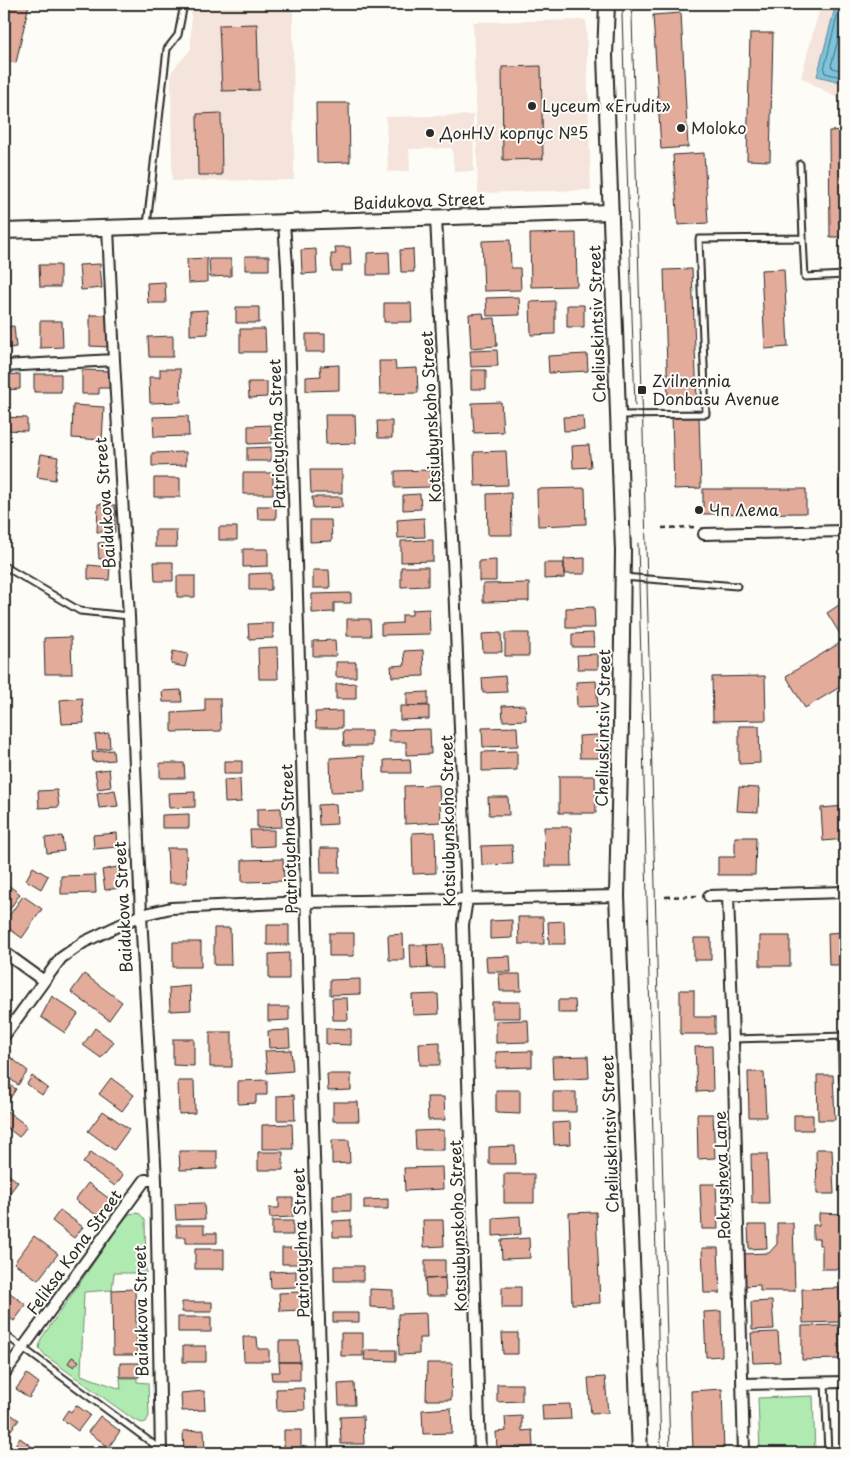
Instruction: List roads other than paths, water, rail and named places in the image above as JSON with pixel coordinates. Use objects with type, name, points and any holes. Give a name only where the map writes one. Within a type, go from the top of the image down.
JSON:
[{"type":"main road","name":"Cheliuskintsiv Street","points":[[607,4],[605,55],[622,577],[622,722],[617,896],[640,1453]]},
{"type":"main road","name":"Baidukova Street","points":[[4,231],[611,212]]},
{"type":"street","name":"Kotsiubynskoho Street","points":[[436,218],[468,899],[463,925],[480,1453]]},
{"type":"street","name":"Patriotychna Street","points":[[284,223],[287,266],[322,1453]]},
{"type":"street","name":"Baidukova Street","points":[[108,228],[129,616],[140,915],[156,1180],[160,1451]]},
{"type":"street","points":[[4,366],[114,360]]},
{"type":"street","points":[[704,534],[845,531]]},
{"type":"street","points":[[709,896],[845,892]]},
{"type":"street","points":[[4,1036],[61,958],[84,942],[140,915],[171,908],[306,902],[617,896]]},
{"type":"street","name":"Pokrysheva Lane","points":[[728,896],[744,1453]]},
{"type":"street","points":[[4,952],[44,981]]},
{"type":"street","points":[[844,1036],[845,1080]]},
{"type":"street","name":"Feliksa Kona Street","points":[[4,1374],[145,1180],[156,1180]]},
{"type":"street","points":[[742,1384],[845,1382]]},
{"type":"lane","points":[[147,227],[167,49],[178,35],[184,4]]},
{"type":"lane","points":[[800,164],[805,277],[845,276]]},
{"type":"lane","points":[[618,415],[706,414],[699,239],[803,238]]},
{"type":"lane","points":[[4,566],[80,611],[129,616]]},
{"type":"lane","points":[[622,577],[737,586]]},
{"type":"lane","points":[[733,1039],[844,1036]]},
{"type":"lane","points":[[4,1334],[160,1451]]},
{"type":"lane","points":[[825,1383],[828,1453]]},
{"type":"water","points":[[836,4],[845,4],[845,83],[817,76]]},
{"type":"tram line","points":[[625,4],[622,15],[635,406]]},
{"type":"tram line","points":[[634,4],[632,16],[670,1453]]},
{"type":"tram line","points":[[638,543],[661,1453]]},
{"type":"place","name":"Lyceum «Erudit»","points":[[532,106]]},
{"type":"place","name":"Moloko","points":[[681,128]]},
{"type":"place","name":"ДонНУ корпус №5","points":[[430,133]]},
{"type":"place","name":"Zvilnennia Donbasu Avenue","points":[[642,390]]},
{"type":"place","name":"Чп Лема","points":[[699,510]]}]
